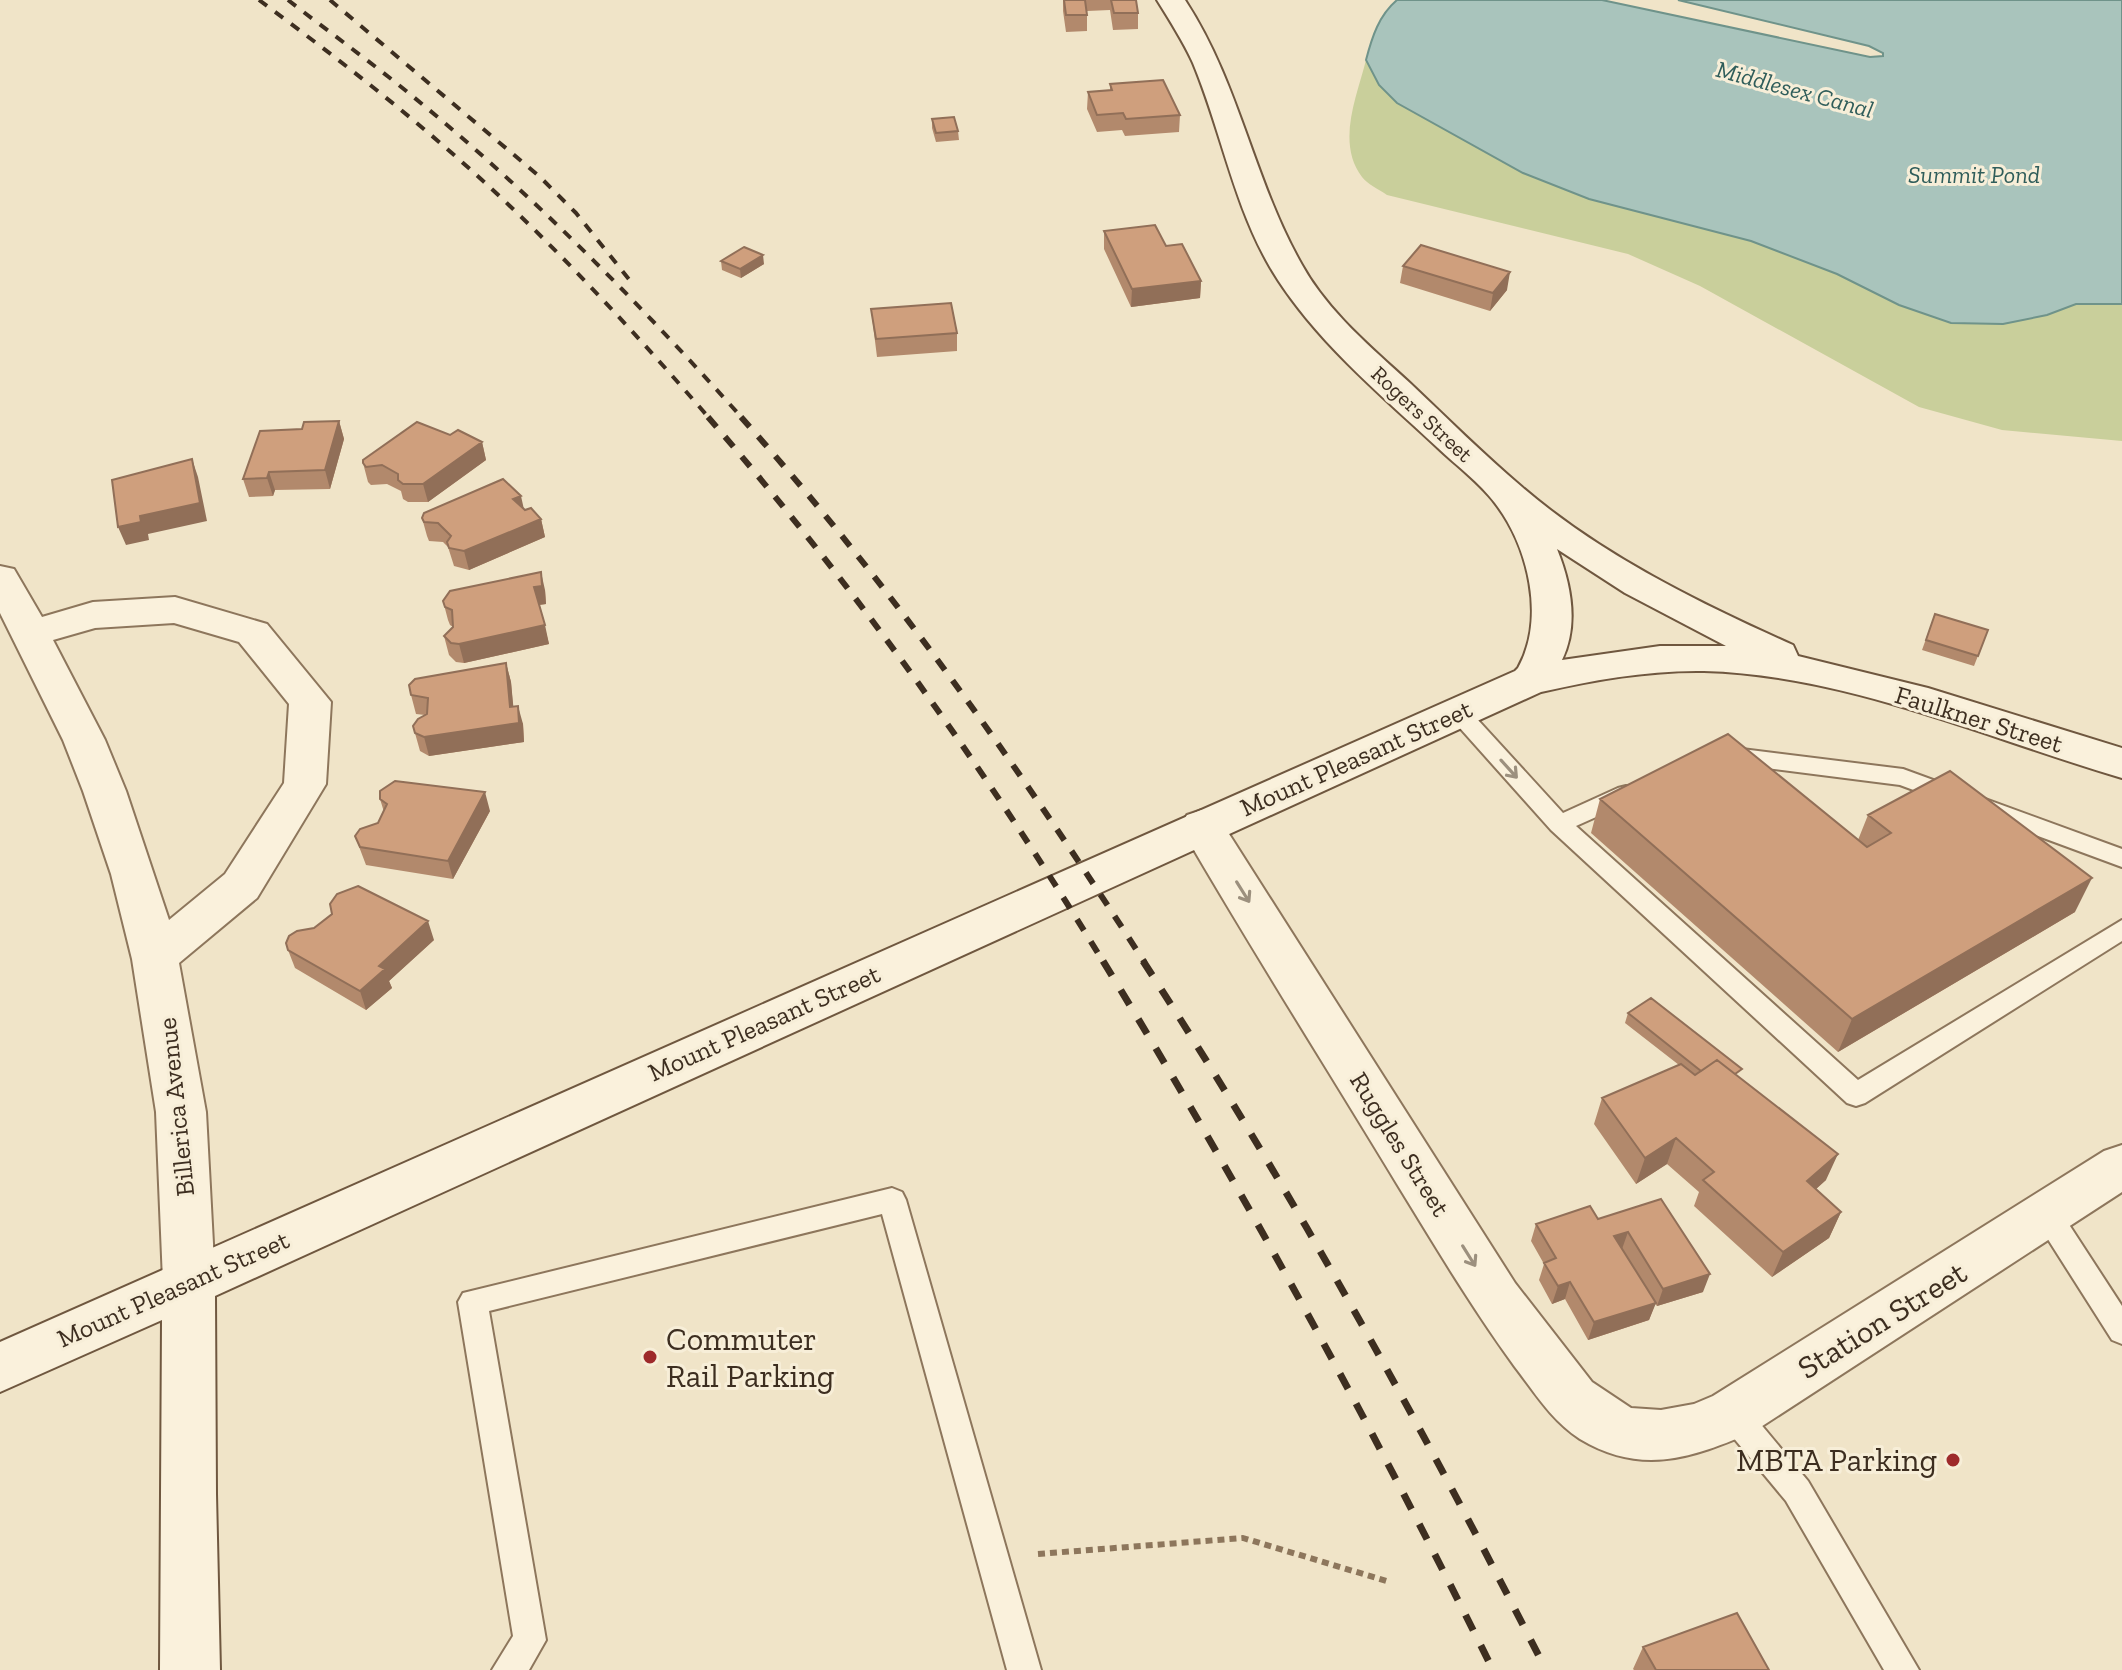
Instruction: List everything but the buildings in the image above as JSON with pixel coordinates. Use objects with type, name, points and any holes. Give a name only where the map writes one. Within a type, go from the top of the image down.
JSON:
[{"type":"main road","name":"Rogers Street","points":[[1171,0],[1208,61],[1255,197],[1286,265],[1309,301],[1339,335],[1510,496],[1565,538],[1663,596],[1761,646],[1835,677]]},
{"type":"main road","points":[[1510,496],[1529,525],[1547,576],[1551,634],[1530,681]]},
{"type":"main road","name":"Billerica Avenue","points":[[0,578],[32,633],[88,749],[115,819],[138,887],[155,957],[179,1090],[186,1160],[189,1281],[187,1494],[190,1670]]},
{"type":"main road","points":[[32,633],[93,615],[175,610],[253,633],[310,702],[305,784],[241,886],[155,957]]},
{"type":"main road","name":"Mount Pleasant Street","points":[[0,1368],[1530,681],[1633,660],[1693,658],[1748,662],[1835,677]]},
{"type":"main road","name":"Faulkner Street","points":[[1835,677],[1972,715],[2122,763]]},
{"type":"main road","name":"Ruggles Street","points":[[1202,826],[1496,1299],[1572,1400],[1600,1421],[1628,1433]]},
{"type":"main road","name":"Station Street","points":[[1628,1433],[1661,1436],[1697,1429],[1733,1414],[2122,1166]]},
{"type":"lane","points":[[1459,713],[1559,824],[1856,1095],[2122,929]]},
{"type":"lane","points":[[1705,765],[1734,756],[1903,777],[2122,858]]},
{"type":"lane","points":[[1559,824],[1650,784]]},
{"type":"lane","points":[[509,1670],[530,1640],[473,1302],[892,1200],[1024,1670]]},
{"type":"lane","points":[[2047,1214],[2122,1331]]},
{"type":"lane","points":[[1733,1414],[1797,1491],[1902,1670]]},
{"type":"path","points":[[993,1557],[1243,1538],[1390,1582]]},
{"type":"green space","points":[[1366,60],[1379,85],[1397,103],[1523,173],[1589,199],[1751,241],[1837,274],[1899,305],[1951,323],[2003,324],[2047,315],[2076,304],[2122,304],[2122,441],[2002,430],[1919,407],[1700,286],[1628,254],[1387,195],[1362,177],[1350,149],[1351,119]]},
{"type":"water","name":"Summit Pond","points":[[1397,0],[1602,0],[1870,57],[1883,56],[1883,53],[1869,46],[1678,0],[2122,0],[2122,304],[2076,304],[2047,315],[2003,324],[1951,323],[1899,305],[1837,274],[1751,241],[1589,199],[1523,173],[1397,103],[1379,85],[1366,60],[1381,20]]},
{"type":"railway","points":[[259,0],[373,87],[482,180],[599,296],[710,419]]},
{"type":"railway","points":[[288,0],[406,91],[507,178],[628,295],[743,419]]},
{"type":"railway","points":[[330,0],[539,176],[576,213],[632,283]]},
{"type":"railway","points":[[708,417],[816,547],[917,682],[1013,820],[1104,963]]},
{"type":"railway","points":[[741,417],[851,547],[954,682],[1145,963]]},
{"type":"railway","points":[[1103,961],[1207,1135],[1306,1311],[1493,1670]]},
{"type":"railway","points":[[1143,961],[1251,1134],[1354,1310],[1546,1670]]},
{"type":"place","name":"Commuter Rail Parking","points":[[650,1357]]},
{"type":"place","name":"MBTA Parking","points":[[1953,1460]]},
{"type":"water label","name":"Middlesex Canal","points":[[1795,89]]}]
